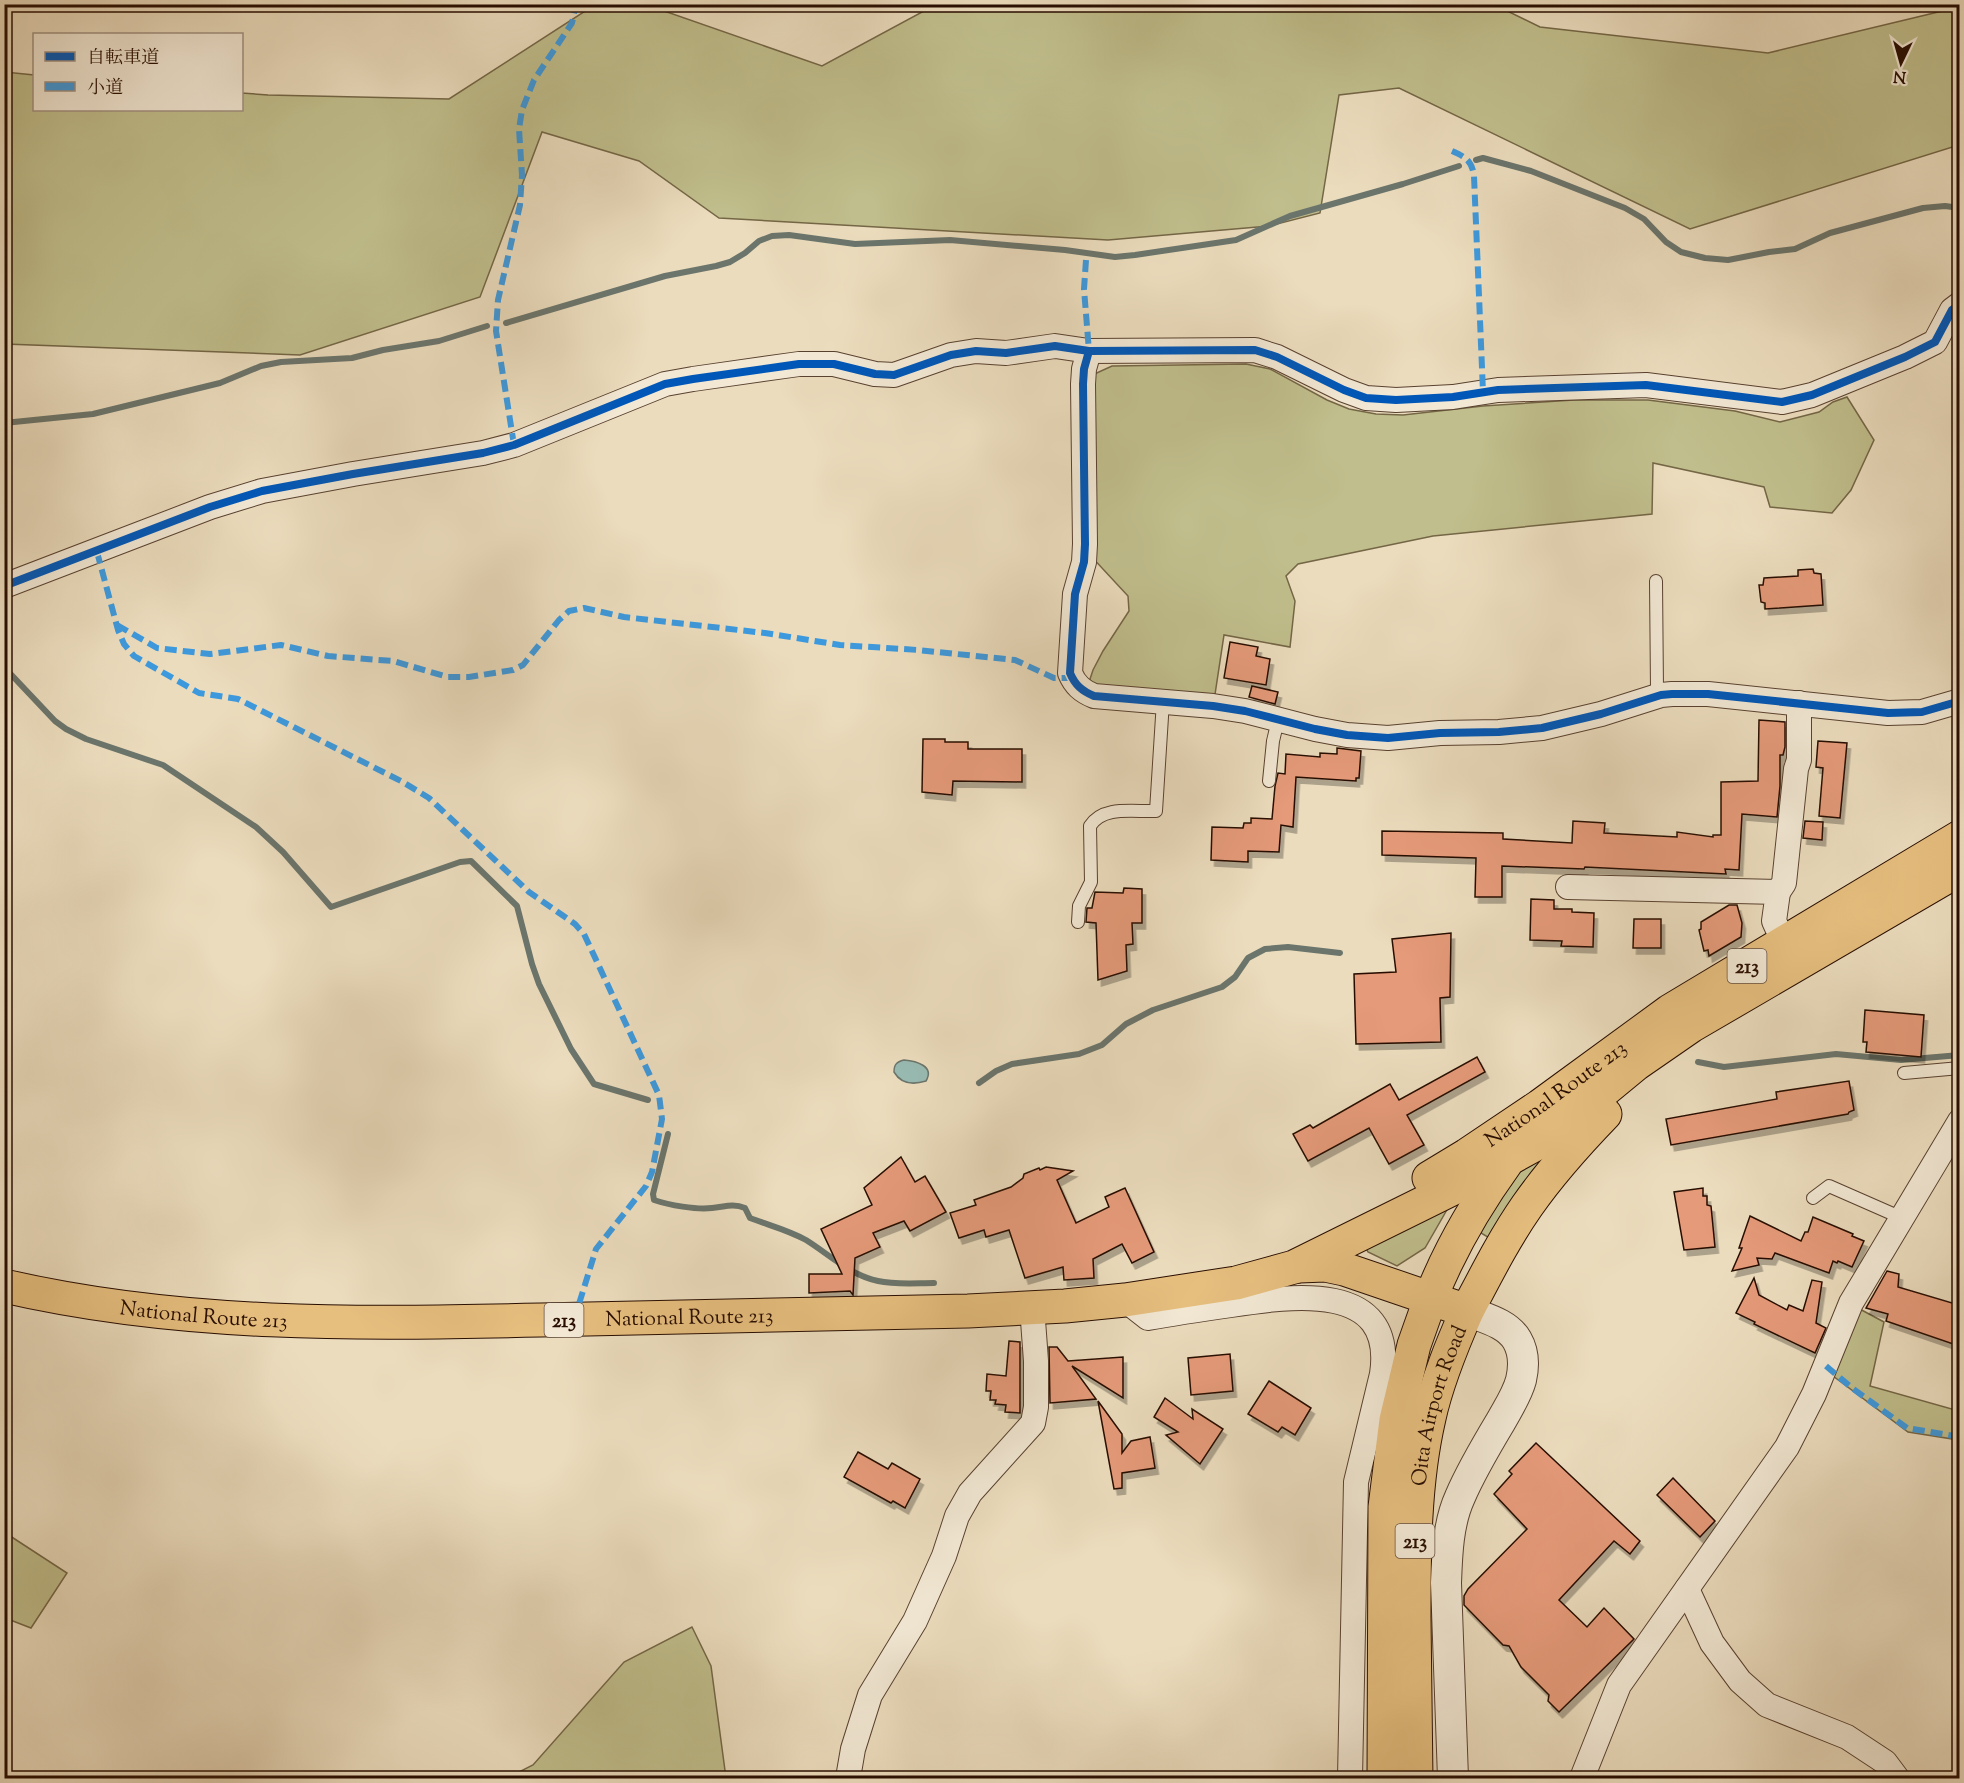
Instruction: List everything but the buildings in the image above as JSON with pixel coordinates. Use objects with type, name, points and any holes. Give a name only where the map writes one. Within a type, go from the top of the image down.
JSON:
[{"type":"highway","name":"National Route 213","points":[[1125,1300],[1195,1281],[1277,1252],[1348,1220],[1438,1173],[1540,1106],[1670,1011],[1959,837]]},
{"type":"highway","name":"National Route 213","points":[[4,1286],[140,1310],[221,1319],[342,1324],[956,1311],[1125,1300],[1244,1281],[1294,1267],[1508,1160],[1559,1129],[1663,1044],[1959,869]]},
{"type":"highway","name":"Oita Airport Road","points":[[1416,1779],[1414,1575],[1416,1511],[1428,1419],[1449,1351],[1495,1257],[1527,1206],[1568,1152],[1659,1064],[1690,1038],[1772,980]]},
{"type":"highway","name":"Oita Airport Road","points":[[1384,1779],[1385,1507],[1398,1411],[1414,1345],[1443,1266],[1461,1231],[1508,1160],[1538,1121],[1597,1064]]},
{"type":"highway","points":[[1234,1267],[1257,1267],[1278,1263],[1320,1244],[1338,1246],[1431,1297]]},
{"type":"highway","points":[[1294,1267],[1325,1265],[1344,1269],[1467,1311]]},
{"type":"street","points":[[4,586],[210,507],[262,491],[493,451],[583,419],[665,384],[799,364],[834,364],[875,374],[894,375],[951,355],[976,351],[1006,353],[1055,346],[1089,351],[1255,350],[1276,357],[1344,390],[1376,399],[1454,397],[1498,390],[1646,385],[1782,402],[1812,395],[1905,357],[1935,342],[1952,310],[1959,304]]},
{"type":"street","points":[[1089,351],[1083,384],[1086,512],[1084,562],[1075,594],[1070,673],[1074,683],[1084,692],[1094,696],[1224,708],[1315,729],[1389,738],[1440,733],[1499,732],[1570,722],[1661,695],[1708,694],[1888,713],[1922,712],[1959,701]]},
{"type":"street","points":[[1784,943],[1774,921],[1778,892],[1784,883],[1796,769],[1799,760],[1799,703]]},
{"type":"street","points":[[1568,887],[1778,892]]},
{"type":"street","points":[[1582,1779],[1619,1685],[1786,1447],[1814,1394],[1851,1303],[1959,1121]]},
{"type":"street","points":[[1125,1300],[1148,1318],[1284,1298],[1308,1297],[1331,1300],[1348,1303],[1361,1311],[1373,1324],[1381,1339],[1384,1356],[1382,1374],[1356,1482],[1350,1779]]},
{"type":"street","points":[[848,1779],[853,1749],[870,1695],[915,1621],[944,1556],[957,1516],[970,1493],[1033,1423],[1036,1407],[1036,1361],[1032,1307]]},
{"type":"street","points":[[1453,1779],[1446,1583],[1448,1552],[1458,1501],[1517,1392],[1524,1368],[1518,1340],[1511,1332],[1502,1325],[1467,1311]]},
{"type":"street","points":[[1687,1589],[1712,1643],[1740,1681],[1767,1705],[1846,1737],[1885,1762],[1897,1779]]},
{"type":"lane","points":[[1656,581],[1657,690],[1661,695]]},
{"type":"lane","points":[[1078,922],[1079,906],[1091,882],[1090,826],[1103,813],[1156,812],[1163,701]]},
{"type":"lane","points":[[1269,781],[1273,741],[1278,720]]},
{"type":"lane","points":[[1904,1072],[1959,1068]]},
{"type":"lane","points":[[1813,1198],[1829,1186],[1902,1218]]},
{"type":"shaded area","points":[[596,4],[647,5],[822,66],[935,5],[1495,5],[1540,27],[1768,53],[1959,7],[1959,145],[1690,229],[1399,88],[1339,95],[1320,213],[1269,226],[1108,240],[719,218],[639,161],[542,132],[480,297],[300,355],[5,344],[5,72],[33,75],[33,111],[243,111],[243,93],[449,99]]},
{"type":"shaded area","points":[[1246,364],[1270,369],[1327,400],[1349,409],[1376,414],[1403,415],[1483,406],[1574,400],[1648,400],[1735,411],[1780,422],[1819,412],[1833,402],[1847,397],[1874,440],[1851,490],[1832,513],[1770,507],[1764,487],[1653,463],[1652,514],[1433,536],[1298,564],[1286,576],[1295,601],[1290,647],[1224,635],[1214,701],[1087,688],[1103,651],[1129,611],[1128,596],[1089,554],[1090,376],[1112,366]]},
{"type":"shaded area","points":[[1552,1148],[1491,1239],[1476,1230],[1522,1162]]},
{"type":"shaded area","points":[[1448,1208],[1425,1248],[1397,1266],[1368,1252],[1366,1248]]},
{"type":"shaded area","points":[[1856,1307],[1884,1322],[1870,1386],[1959,1411],[1959,1440],[1908,1432],[1829,1373]]},
{"type":"shaded area","points":[[4,1532],[67,1573],[31,1628],[5,1618]]},
{"type":"shaded area","points":[[692,1627],[711,1666],[726,1778],[507,1778],[533,1765],[624,1662]]},
{"type":"water","points":[[904,1060],[923,1065],[928,1072],[926,1081],[916,1083],[900,1079],[894,1072],[895,1066]]},
{"type":"waterway","points":[[1476,160],[1483,158],[1531,171],[1625,208],[1644,219],[1666,242],[1681,252],[1705,258],[1728,260],[1795,249],[1830,233],[1923,208],[1945,206],[1960,208]]},
{"type":"waterway","points":[[506,323],[665,276],[730,262],[759,241],[772,236],[789,235],[855,244],[950,240],[1065,250],[1115,257],[1135,255],[1236,240],[1290,216],[1459,166]]},
{"type":"waterway","points":[[4,423],[93,414],[220,383],[261,366],[281,362],[352,358],[383,350],[439,341],[487,326]]},
{"type":"waterway","points":[[4,667],[55,721],[66,729],[86,739],[163,765],[256,827],[283,852],[331,907],[460,862],[471,861],[517,906],[539,984],[571,1049],[594,1084],[648,1100]]},
{"type":"waterway","points":[[979,1083],[996,1071],[1012,1064],[1079,1054],[1102,1045],[1126,1024],[1153,1010],[1222,987],[1235,977],[1248,958],[1265,949],[1288,947],[1340,953]]},
{"type":"waterway","points":[[1698,1062],[1724,1067],[1836,1054],[1901,1060],[1960,1055]]},
{"type":"waterway","points":[[668,1134],[653,1194],[654,1200],[698,1208],[732,1206],[745,1208],[750,1218],[799,1236],[849,1269],[868,1278],[892,1283],[934,1283]]},
{"type":"marked path","points":[[514,445],[496,331],[498,300],[520,205],[522,175],[519,129],[522,110],[534,80],[572,23],[576,4]]},
{"type":"marked path","points":[[1452,151],[1468,160],[1474,176],[1483,392]]},
{"type":"marked path","points":[[1086,260],[1084,289],[1089,351]]},
{"type":"marked path","points":[[97,552],[118,630],[124,644],[134,656],[199,693],[238,699],[401,781],[429,798],[529,892],[575,924],[584,934],[659,1095],[662,1119],[652,1172],[646,1186],[596,1249],[574,1320]]},
{"type":"marked path","points":[[117,625],[157,648],[210,654],[281,645],[328,656],[393,661],[448,677],[469,677],[513,670],[523,665],[559,620],[569,611],[584,608],[624,617],[765,633],[840,645],[1015,660],[1054,678],[1072,678]]},
{"type":"marked path","points":[[1826,1366],[1907,1428],[1960,1437]]},
{"type":"cycle path","points":[[4,586],[210,507],[262,491],[483,453],[514,445],[665,384],[693,379],[799,364],[834,364],[875,374],[894,375],[951,355],[976,351],[1006,353],[1055,346],[1089,351],[1255,350],[1277,357],[1344,390],[1366,398],[1396,400],[1453,397],[1498,390],[1646,385],[1782,402],[1812,395],[1905,357],[1935,342],[1952,310],[1960,304]]},
{"type":"cycle path","points":[[1089,351],[1083,384],[1084,562],[1075,594],[1070,673],[1079,687],[1094,696],[1213,706],[1245,711],[1347,735],[1388,738],[1542,728],[1601,714],[1661,695],[1672,694],[1708,694],[1888,713],[1922,712],[1960,701]]}]
